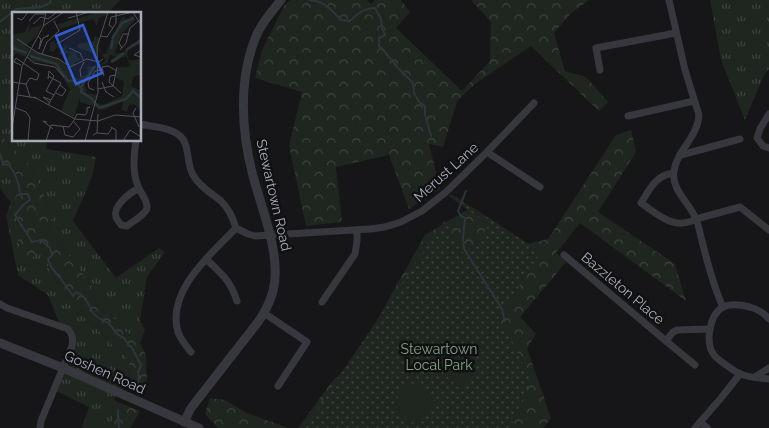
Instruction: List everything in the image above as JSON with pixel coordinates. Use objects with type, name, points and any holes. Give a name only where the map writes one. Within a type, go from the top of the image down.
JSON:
[{"type":"street","name":"Stewartown Road","points":[[183,425],[191,408],[258,322],[267,308],[274,290],[275,254],[253,174],[246,135],[244,83],[247,63],[258,34],[269,14],[281,0]]},
{"type":"street","points":[[669,0],[685,70],[699,115],[699,123],[676,163],[673,173],[679,192],[696,219],[716,292],[723,307]]},
{"type":"street","points":[[600,70],[596,48],[676,33]]},
{"type":"street","points":[[628,116],[694,101]]},
{"type":"street","name":"Merust Lane","points":[[236,228],[255,236],[357,230],[396,224],[422,211],[446,192],[534,103]]},
{"type":"street","points":[[769,114],[757,138],[763,146],[769,148]]},
{"type":"street","points":[[141,124],[167,129],[182,137],[186,145],[189,165],[193,174],[198,182],[227,208],[232,215],[236,228],[206,259],[185,286],[177,305],[176,319],[180,338],[191,352]]},
{"type":"street","points":[[681,155],[740,139]]},
{"type":"street","points":[[136,141],[134,173],[147,208],[127,226],[121,225],[115,217],[119,205],[138,188]]},
{"type":"street","points":[[487,152],[540,187]]},
{"type":"street","points":[[673,173],[662,176],[655,182],[641,203],[670,222],[684,223],[740,207],[769,230]]},
{"type":"street","points":[[322,302],[355,254],[357,230]]},
{"type":"street","name":"Bazzleton Place","points":[[564,255],[695,366]]},
{"type":"street","points":[[206,259],[226,277],[237,301]]},
{"type":"street","points":[[0,304],[68,329],[73,338],[72,346],[41,421],[40,428]]},
{"type":"street","points":[[768,316],[757,309],[743,306],[723,307],[714,317],[710,329],[710,344],[714,356],[740,374],[769,379]]},
{"type":"street","points":[[264,313],[307,342],[278,386]]},
{"type":"street","name":"Bazzleton Place","points":[[666,340],[677,330],[710,329]]},
{"type":"street","name":"Goshen Road","points":[[0,343],[63,368],[183,425],[198,428]]},
{"type":"street","points":[[755,378],[769,368]]},
{"type":"street","points":[[707,428],[698,425],[740,374]]},
{"type":"green space","points":[[0,0],[121,0],[108,12],[12,12],[12,141],[47,141],[46,149],[96,157],[92,177],[73,221],[116,278],[159,248],[165,252],[147,277],[140,320],[145,330],[140,343],[119,326],[92,286],[49,230],[52,216],[31,167],[0,134]]},
{"type":"green space","points":[[290,0],[367,0],[371,4],[375,0],[401,0],[410,12],[396,28],[462,91],[490,61],[491,22],[471,0],[589,0],[571,13],[554,33],[565,71],[586,77],[608,102],[599,111],[531,46],[475,84],[457,101],[443,147],[429,144],[440,189],[409,209],[389,155],[336,167],[342,222],[306,226],[289,146],[302,92],[255,78],[262,50],[284,6]]},
{"type":"green space","points":[[710,0],[769,0],[769,69],[764,75],[745,120],[721,60]]},
{"type":"green space","name":"Stewartown Local Park","points":[[631,130],[636,152],[598,212],[675,264],[686,301],[580,223],[556,253],[566,262],[520,317],[536,334],[527,348],[551,418],[543,428],[468,428],[377,320],[425,235],[472,207],[528,244],[548,239],[616,135]]},
{"type":"green space","points":[[0,134],[31,167],[52,216],[49,230],[92,286],[119,326],[140,343],[146,355],[147,384],[142,394],[125,387],[130,367],[126,357],[82,313],[80,304],[62,294],[57,276],[47,267],[47,253],[36,251],[32,260],[22,254],[11,215],[16,195],[9,173],[0,167]]},
{"type":"green space","points":[[0,167],[9,172],[16,195],[11,215],[36,251],[47,253],[47,267],[57,276],[62,294],[81,304],[82,313],[126,357],[130,367],[125,387],[113,400],[112,428],[82,428],[89,407],[54,390],[73,338],[61,327],[48,295],[18,275],[6,216],[11,203],[0,188]]},
{"type":"green space","name":"Stewartown Local Park","points":[[451,194],[541,252],[500,317],[531,380],[510,428],[304,428],[445,220],[466,259],[489,225],[449,196]]},
{"type":"green space","points":[[455,349],[477,369],[459,388],[438,368]]},
{"type":"green space","points":[[349,367],[326,428],[298,428],[333,380]]},
{"type":"green space","points":[[409,385],[417,385],[435,403],[415,423],[402,417],[397,407],[399,395]]},
{"type":"green space","points":[[210,398],[225,400],[247,413],[288,428],[218,428],[205,414]]},
{"type":"green space","points":[[113,400],[140,411],[130,428],[112,428]]},
{"type":"waterway","points":[[12,12],[16,9],[41,7],[50,3],[51,0]]},
{"type":"waterway","points":[[309,0],[323,4],[331,9],[341,20],[350,21],[361,12],[375,8],[381,19],[385,35],[379,38],[379,46],[413,83],[414,93],[419,102],[425,106],[425,115],[431,136]]},
{"type":"waterway","points":[[0,22],[12,12]]},
{"type":"waterway","points":[[0,154],[3,164],[9,165],[15,175],[20,194],[28,194],[30,200],[15,215],[32,242],[41,240],[50,248],[52,255],[48,259],[51,267],[73,296],[76,292],[83,296],[95,315],[110,324],[118,335],[124,338],[129,346],[131,346],[141,365],[138,372],[138,383]]},
{"type":"waterway","points":[[466,191],[458,211],[465,218],[464,249],[502,309],[505,321]]},
{"type":"waterway","points":[[118,410],[119,428]]}]
